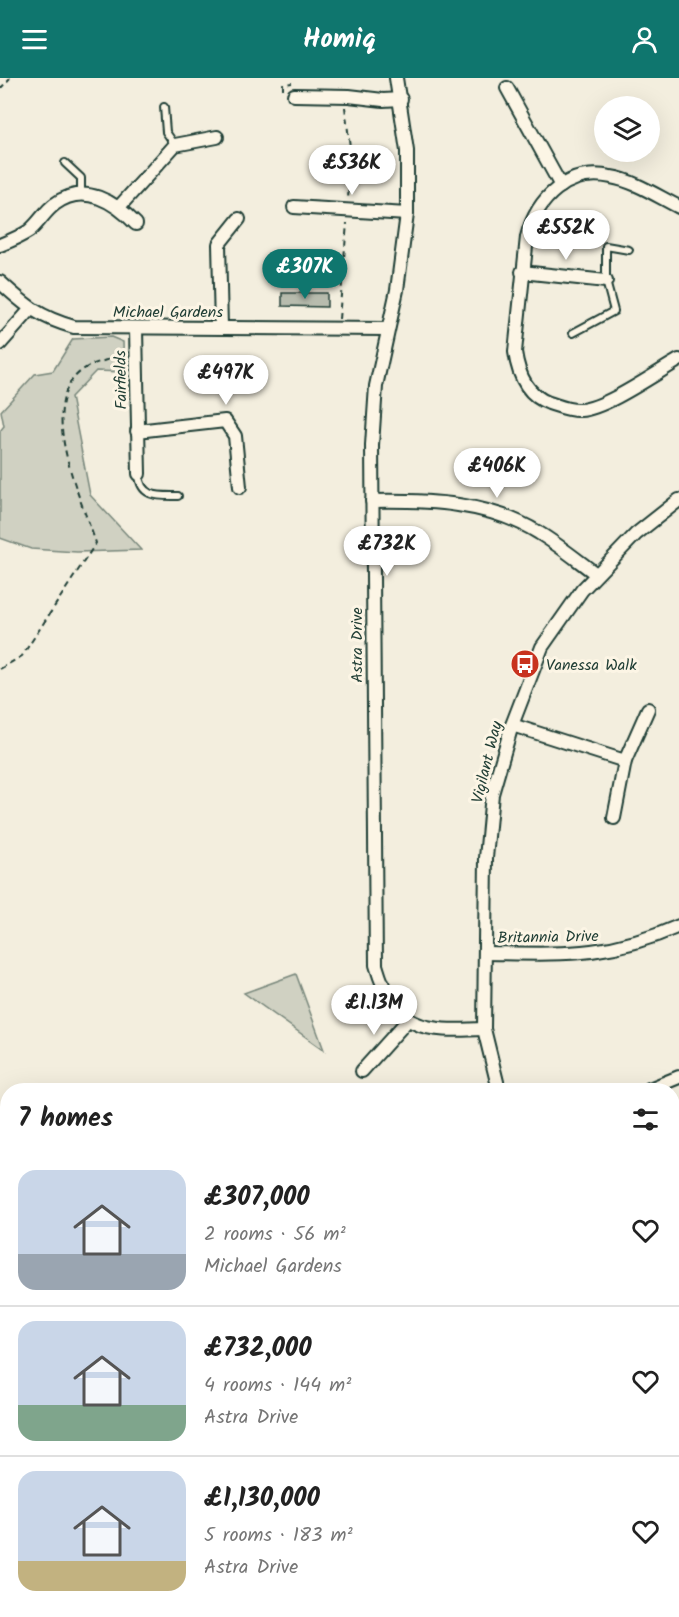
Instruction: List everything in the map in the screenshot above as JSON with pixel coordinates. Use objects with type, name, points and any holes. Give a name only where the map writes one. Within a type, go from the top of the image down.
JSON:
[{"type":"street","name":"Astra Drive","points":[[396,78],[407,151],[407,214],[396,290],[376,386],[372,501],[376,964],[384,993],[407,1021]]},
{"type":"street","points":[[507,88],[561,186]]},
{"type":"street","points":[[292,93],[383,100],[400,99]]},
{"type":"street","points":[[119,207],[175,145],[217,137]]},
{"type":"street","points":[[679,207],[633,183],[610,176],[584,177],[561,186],[543,199],[531,220],[522,272],[514,352],[525,386],[544,401],[566,409],[581,410],[593,407],[679,360]]},
{"type":"street","points":[[0,245],[32,229],[55,204],[81,194],[94,195],[119,207],[136,224]]},
{"type":"street","points":[[294,207],[407,214]]},
{"type":"street","points":[[221,327],[219,244],[239,219]]},
{"type":"street","points":[[522,272],[606,281]]},
{"type":"street","name":"Michael Gardens","points":[[0,282],[30,310],[47,319],[74,327],[387,329]]},
{"type":"street","points":[[0,344],[30,310]]},
{"type":"street","name":"Fairfields","points":[[136,328],[139,474]]},
{"type":"street","name":"Fairfields","points":[[137,431],[225,421],[235,436],[240,487]]},
{"type":"street","name":"Vigilant Way","points":[[497,1083],[484,1029],[486,858],[492,794],[512,725],[542,647],[582,590],[636,534],[679,500]]},
{"type":"street","points":[[372,501],[428,501],[500,515],[538,532],[596,574]]},
{"type":"street","points":[[614,818],[625,761],[648,709]]},
{"type":"street","points":[[512,725],[625,761]]},
{"type":"street","name":"Britannia Drive","points":[[485,953],[580,954],[600,952],[632,944],[679,926]]},
{"type":"street","points":[[362,1071],[407,1021],[442,1031],[484,1029]]},
{"type":"street","points":[[664,1083],[679,1077]]},
{"type":"lane","points":[[164,107],[166,132],[175,145]]},
{"type":"lane","points":[[65,163],[81,178],[81,194]]},
{"type":"lane","points":[[573,333],[614,311],[606,281],[606,246],[629,250]]},
{"type":"lane","points":[[139,474],[139,484],[144,491],[154,496],[178,496]]},
{"type":"path","points":[[0,89],[10,78]]},
{"type":"path","points":[[334,321],[339,321]]},
{"type":"path","points":[[0,669],[22,656],[96,543],[64,452],[60,413],[64,396],[82,368],[96,361],[136,357]]},
{"type":"shaded area","points":[[111,337],[123,342],[124,372],[96,371],[71,397],[90,495],[141,550],[77,552],[31,549],[0,538],[0,431],[4,426],[1,411],[35,374],[53,371],[73,339]]},
{"type":"shaded area","points":[[296,974],[324,1050],[244,993]]},
{"type":"building","points":[[282,293],[327,293],[327,307],[282,306]]},
{"type":"place","name":"Vanessa Walk","points":[[525,664]]}]
